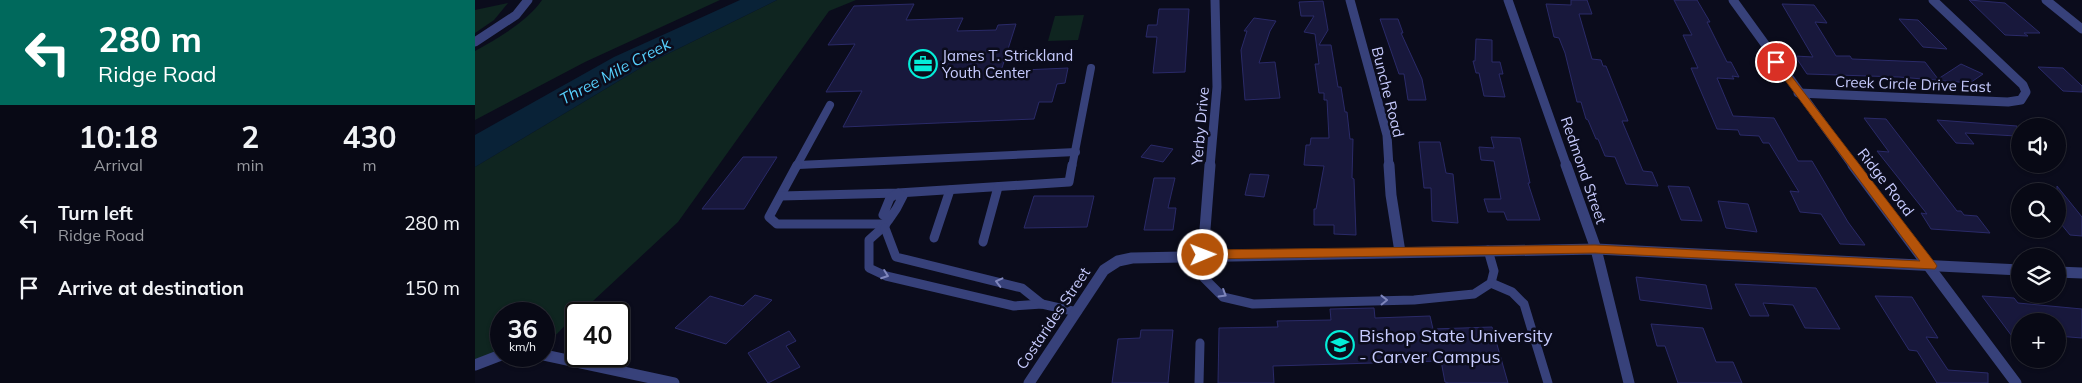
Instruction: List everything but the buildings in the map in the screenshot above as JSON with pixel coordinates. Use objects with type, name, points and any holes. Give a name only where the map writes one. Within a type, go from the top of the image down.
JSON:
[{"type":"street","points":[[475,42],[516,15],[528,0]]},
{"type":"street","name":"Yerby Drive","points":[[1203,255],[1217,87],[1215,0]]},
{"type":"street","name":"Bunche Road","points":[[1350,0],[1387,135],[1391,195],[1400,252]]},
{"type":"street","name":"Redmond Street","points":[[1508,0],[1595,249],[1629,383]]},
{"type":"street","name":"Ridge Road","points":[[1733,0],[1798,93],[1930,266],[2016,383]]},
{"type":"street","name":"Creek Circle Drive East","points":[[1798,93],[2008,102],[2021,100],[2026,92],[2023,85],[1933,0]]},
{"type":"street","points":[[2046,0],[2082,29]]},
{"type":"street","points":[[1203,255],[1595,249],[2011,270]]},
{"type":"street","name":"Costarides Street","points":[[1029,383],[1104,270],[1118,261],[1132,258],[1203,255]]},
{"type":"street","points":[[2066,272],[2082,273]]},
{"type":"street","points":[[555,357],[674,383]]},
{"type":"street","points":[[475,365],[490,359]]},
{"type":"lane","points":[[781,196],[898,193],[1069,182],[1091,68]]},
{"type":"lane","points":[[830,105],[769,217],[777,224],[887,223]]},
{"type":"lane","points":[[798,165],[1076,152]]},
{"type":"lane","points":[[983,242],[997,187]]},
{"type":"lane","points":[[934,238],[950,190]]},
{"type":"lane","points":[[898,193],[903,196],[896,212],[869,240],[869,268],[886,276],[1014,306],[1042,304],[1077,312]]},
{"type":"lane","points":[[887,223],[891,237],[890,248],[895,257],[1022,288],[1042,304]]},
{"type":"lane","points":[[1203,255],[1204,278],[1223,297],[1253,304],[1414,300],[1474,294],[1491,283],[1494,271],[1488,250]]},
{"type":"lane","points":[[1491,283],[1512,292],[1524,304],[1548,383]]},
{"type":"lane","points":[[1199,383],[1200,343]]},
{"type":"green space","points":[[542,0],[720,0],[585,62],[475,120],[475,51],[520,22]]},
{"type":"green space","points":[[777,0],[856,0],[829,11],[678,222],[592,302],[565,302],[565,325],[555,336],[555,302],[490,302],[490,356],[475,361],[475,167],[647,64]]},
{"type":"green space","points":[[508,3],[494,20],[475,33],[475,10]]},
{"type":"green space","points":[[1084,15],[1078,40],[1048,41],[1055,16]]},
{"type":"water","name":"Three Mile Creek","points":[[740,0],[777,0],[647,64],[475,167],[475,135],[614,57]]},
{"type":"place","name":"James T. Strickland Youth Center","points":[[923,64]]},
{"type":"place","name":"Bishop State University - Carver Campus","points":[[1340,345]]},
{"type":"route","points":[[1203,255],[1595,249],[1930,266],[1776,62]]}]
